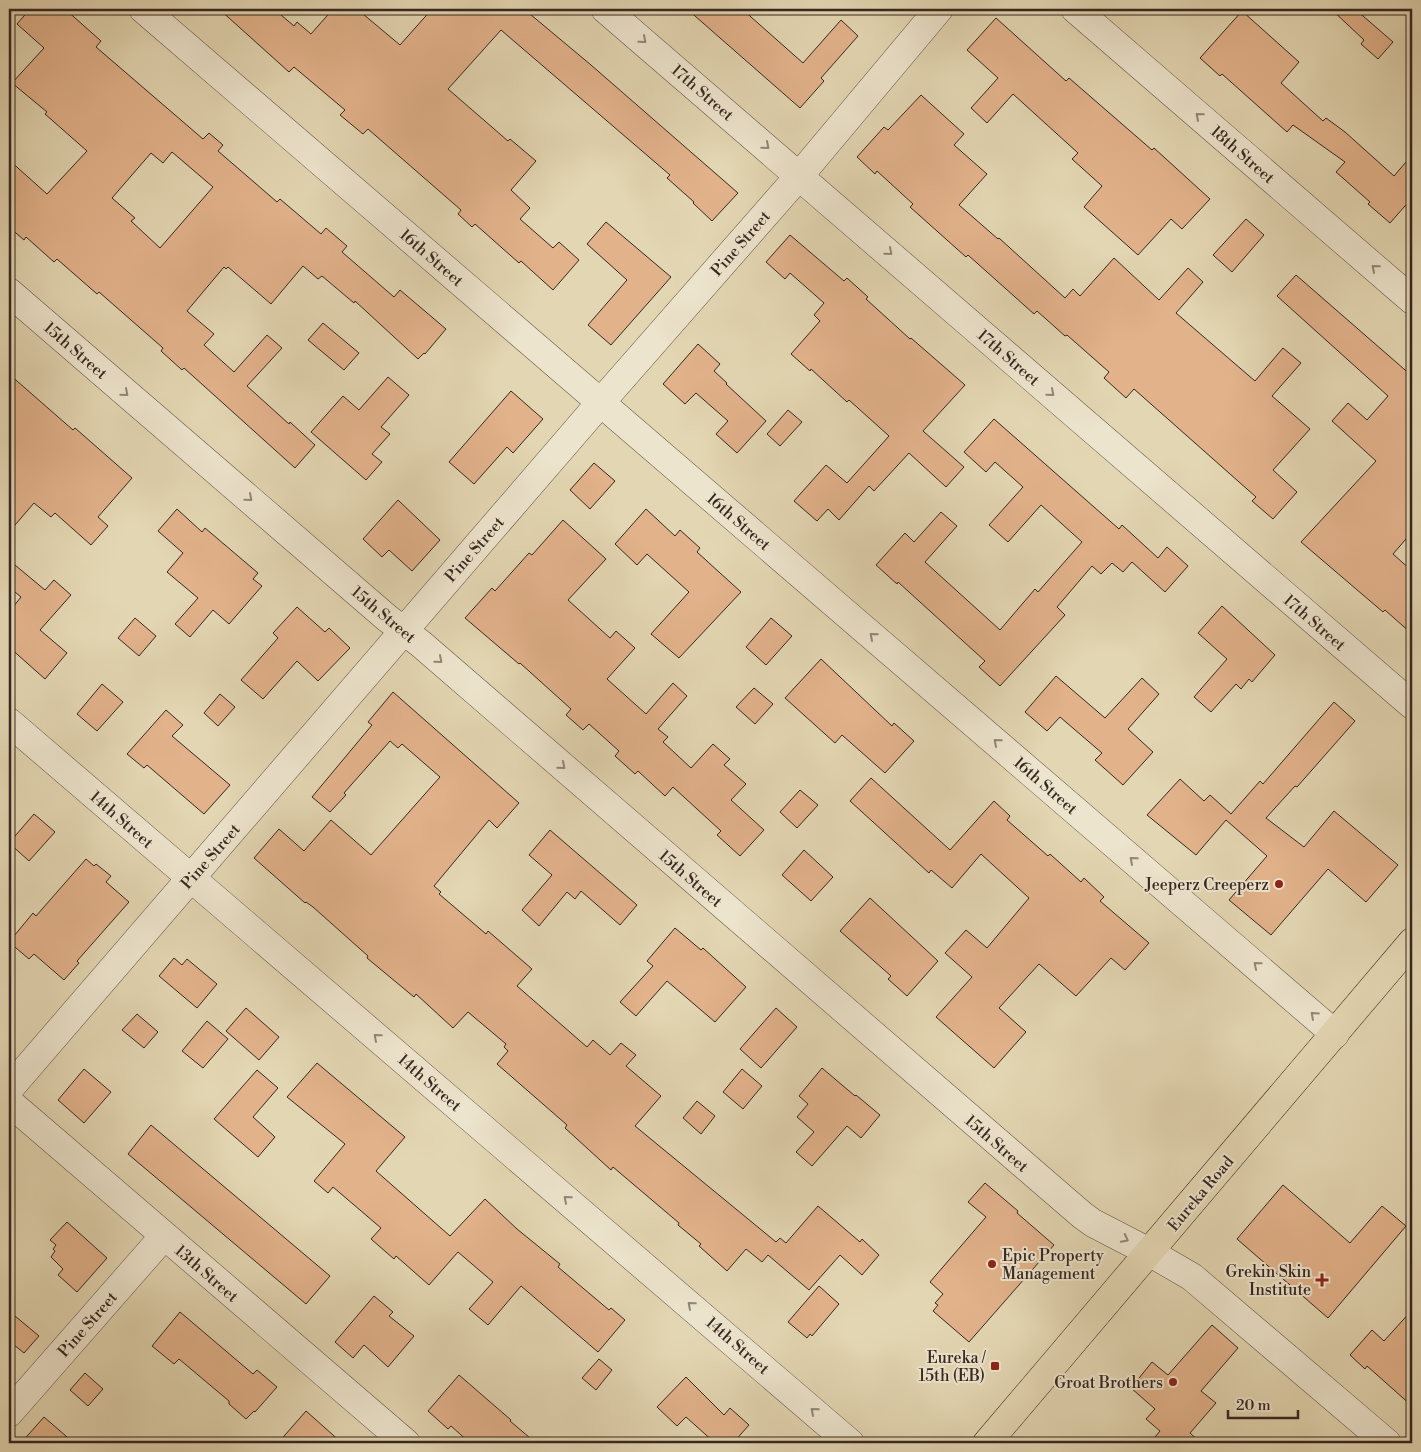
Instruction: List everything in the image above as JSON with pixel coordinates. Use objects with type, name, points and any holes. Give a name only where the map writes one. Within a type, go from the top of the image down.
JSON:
[{"type":"main road","name":"Eureka Road","points":[[987,1443],[1412,942]]},
{"type":"street","name":"16th Street","points":[[144,9],[1335,1034]]},
{"type":"street","name":"17th Street","points":[[606,9],[1412,705]]},
{"type":"street","name":"Pine Street","points":[[9,1089],[601,402],[800,175],[939,9]]},
{"type":"street","name":"18th Street","points":[[1074,9],[1412,300]]},
{"type":"street","name":"15th Street","points":[[9,292],[1082,1215],[1093,1223],[1192,1277],[1387,1443]]},
{"type":"street","name":"14th Street","points":[[9,722],[850,1443]]},
{"type":"street","name":"13th Street","points":[[9,1102],[406,1443]]},
{"type":"street","name":"Pine Street","points":[[9,1413],[164,1236]]},
{"type":"building","points":[[30,9],[65,9],[101,41],[96,47],[203,139],[209,133],[223,145],[218,151],[277,202],[280,199],[321,234],[326,228],[347,246],[342,252],[394,297],[400,290],[446,329],[425,354],[418,359],[355,301],[354,303],[322,276],[318,279],[303,266],[271,304],[228,267],[226,269],[224,267],[187,311],[214,334],[204,345],[234,372],[267,335],[282,348],[247,386],[315,445],[295,468],[184,368],[182,370],[161,351],[163,348],[99,292],[97,294],[57,259],[54,262],[26,237],[24,240],[9,227],[9,160],[47,194],[87,151],[45,114],[47,112],[12,83],[44,48],[17,24]],"holes":[[[172,152],[213,187],[160,248],[131,221],[135,218],[112,198],[151,153],[163,163]]]},
{"type":"building","points":[[219,9],[274,9],[294,26],[297,22],[311,34],[333,9],[357,9],[400,45],[432,9],[524,9],[738,193],[712,221],[667,178],[670,175],[501,30],[448,89],[508,141],[510,139],[536,161],[511,190],[530,208],[520,219],[553,248],[559,242],[579,260],[553,290],[475,224],[472,227],[458,214],[461,210],[368,129],[363,134],[340,115],[345,110],[294,67],[289,72]]},
{"type":"building","points":[[687,9],[742,9],[803,63],[841,20],[858,36],[821,78],[824,81],[800,108]]},
{"type":"building","points":[[1331,9],[1355,9],[1393,42],[1378,59],[1361,44],[1364,40]]},
{"type":"building","points":[[1242,11],[1299,62],[1281,83],[1323,121],[1326,118],[1345,132],[1394,176],[1412,155],[1412,198],[1390,223],[1368,204],[1370,202],[1336,172],[1345,162],[1293,125],[1287,132],[1222,74],[1220,76],[1200,58]]},
{"type":"building","points":[[996,18],[1066,81],[1069,78],[1152,150],[1154,148],[1210,199],[1182,229],[1171,219],[1138,255],[1084,207],[1102,186],[1072,159],[1078,153],[1013,94],[987,123],[971,108],[998,78],[967,50]]},
{"type":"building","points":[[921,95],[964,134],[954,145],[987,174],[959,205],[999,238],[1065,298],[1073,289],[1080,296],[1114,258],[1159,300],[1188,268],[1203,282],[1176,313],[1255,381],[1283,348],[1301,363],[1272,396],[1310,429],[1273,470],[1297,492],[1273,519],[1252,501],[1256,497],[1134,389],[1126,398],[1104,378],[1109,372],[1037,311],[1034,314],[968,255],[966,257],[910,207],[913,204],[877,171],[875,174],[857,157],[884,127],[888,130]]},
{"type":"building","points":[[1246,219],[1264,235],[1232,272],[1213,255]]},
{"type":"building","points":[[606,222],[671,277],[611,345],[588,325],[627,280],[587,244]]},
{"type":"building","points":[[790,235],[844,281],[847,278],[868,297],[866,299],[910,339],[965,385],[923,431],[964,467],[946,487],[909,453],[874,491],[869,486],[839,520],[828,509],[817,521],[794,501],[826,465],[847,483],[889,436],[849,400],[847,402],[811,369],[810,371],[791,354],[820,321],[814,315],[824,303],[790,273],[785,279],[766,262]]},
{"type":"building","points":[[1296,275],[1412,376],[1412,532],[1393,554],[1412,571],[1412,634],[1385,610],[1383,612],[1301,542],[1376,461],[1332,421],[1348,403],[1367,420],[1388,396],[1277,296]]},
{"type":"building","points":[[323,323],[359,353],[344,370],[308,340]]},
{"type":"building","points":[[698,344],[720,364],[714,371],[766,421],[737,453],[716,434],[728,421],[696,393],[685,404],[663,384]]},
{"type":"building","points":[[9,374],[132,478],[98,517],[108,526],[91,545],[55,513],[51,517],[34,503],[9,532]]},
{"type":"building","points":[[388,377],[409,395],[381,427],[390,434],[372,454],[382,462],[366,480],[311,432],[343,396],[359,410]]},
{"type":"building","points":[[511,391],[543,419],[513,453],[507,447],[474,484],[449,462]]},
{"type":"building","points":[[788,410],[802,422],[780,446],[767,434]]},
{"type":"building","points":[[994,419],[1119,529],[1122,525],[1158,558],[1167,547],[1188,566],[1165,592],[1132,562],[1123,572],[1112,563],[1101,574],[1092,566],[1057,607],[1065,615],[1000,686],[979,667],[985,661],[898,582],[897,584],[876,565],[905,533],[914,542],[941,512],[957,526],[925,562],[1000,630],[1035,589],[1038,592],[1082,542],[1041,505],[1008,542],[989,525],[1023,487],[995,462],[986,472],[964,452]]},
{"type":"building","points":[[594,463],[615,481],[590,509],[570,490]]},
{"type":"building","points":[[398,500],[440,540],[412,571],[389,550],[382,557],[363,539]]},
{"type":"building","points":[[177,509],[202,532],[205,528],[258,573],[253,579],[262,586],[229,624],[213,610],[190,637],[175,624],[198,598],[167,572],[183,553],[158,531]]},
{"type":"building","points":[[646,509],[675,536],[680,530],[700,548],[697,552],[741,592],[679,658],[651,634],[689,592],[647,554],[637,565],[615,544]]},
{"type":"building","points":[[563,520],[606,559],[568,600],[610,638],[616,631],[635,648],[607,679],[646,714],[673,683],[687,696],[658,729],[668,737],[663,742],[691,768],[713,744],[730,759],[724,765],[746,784],[731,800],[764,830],[740,856],[717,835],[721,831],[673,787],[665,796],[638,771],[635,774],[615,756],[619,751],[589,724],[583,730],[566,715],[571,709],[520,663],[465,618],[492,588],[495,591],[529,553],[532,555]]},
{"type":"building","points":[[9,560],[45,590],[54,580],[71,595],[40,630],[67,653],[45,679],[9,647],[9,612],[21,597],[9,587]]},
{"type":"building","points":[[1222,606],[1275,655],[1252,682],[1249,679],[1241,689],[1236,684],[1211,712],[1194,697],[1227,659],[1198,633]]},
{"type":"building","points":[[297,607],[325,632],[329,628],[350,648],[318,681],[297,661],[263,699],[241,680],[278,638],[273,633]]},
{"type":"building","points":[[135,618],[156,636],[139,656],[118,638]]},
{"type":"building","points":[[771,618],[792,636],[766,665],[746,647]]},
{"type":"building","points":[[821,659],[892,726],[894,723],[914,741],[885,773],[842,735],[835,743],[785,698]]},
{"type":"building","points":[[1056,676],[1105,718],[1142,678],[1159,694],[1128,729],[1153,752],[1123,785],[1095,760],[1102,753],[1060,717],[1047,731],[1025,712]]},
{"type":"building","points":[[102,684],[123,702],[97,731],[77,714]]},
{"type":"building","points":[[754,688],[773,704],[755,724],[736,707]]},
{"type":"building","points":[[393,692],[519,803],[497,828],[489,820],[434,886],[441,892],[439,894],[486,934],[488,931],[532,969],[517,986],[587,1047],[593,1040],[610,1055],[621,1043],[636,1055],[626,1066],[661,1096],[635,1126],[776,1242],[780,1238],[786,1243],[818,1206],[860,1242],[862,1239],[879,1255],[862,1275],[840,1255],[809,1290],[768,1255],[762,1262],[746,1249],[727,1271],[699,1246],[701,1244],[678,1225],[679,1223],[613,1167],[611,1170],[565,1128],[567,1125],[497,1064],[508,1051],[504,1047],[506,1044],[468,1012],[453,1028],[416,994],[414,997],[367,958],[368,956],[313,907],[305,903],[254,858],[279,829],[304,851],[331,820],[371,855],[440,777],[402,744],[398,748],[390,741],[344,793],[346,795],[330,812],[312,797],[372,725],[368,722]]},
{"type":"building","points":[[220,694],[235,707],[218,726],[204,713]]},
{"type":"building","points":[[1334,702],[1355,721],[1297,787],[1295,786],[1266,818],[1304,847],[1334,811],[1398,865],[1366,902],[1328,869],[1271,935],[1229,900],[1267,856],[1226,820],[1196,855],[1147,815],[1180,779],[1204,801],[1210,795],[1231,814],[1260,781],[1263,784]]},
{"type":"building","points":[[166,710],[183,725],[172,736],[230,785],[204,814],[147,765],[144,768],[127,754]]},
{"type":"building","points":[[871,778],[950,850],[994,801],[1010,816],[1007,820],[1048,856],[1050,854],[1081,882],[1084,878],[1104,897],[1100,901],[1149,943],[1125,970],[1111,958],[1076,996],[1039,964],[999,1008],[1026,1032],[994,1068],[936,1017],[972,977],[945,953],[966,930],[987,948],[1029,898],[981,854],[952,888],[931,870],[929,873],[850,801]]},
{"type":"building","points":[[800,790],[818,805],[797,828],[780,812]]},
{"type":"building","points":[[34,814],[55,832],[29,861],[9,843]]},
{"type":"building","points":[[550,830],[637,905],[620,925],[581,891],[575,899],[567,892],[539,926],[522,910],[552,875],[529,855]]},
{"type":"building","points":[[804,850],[833,877],[811,901],[782,875]]},
{"type":"building","points":[[86,859],[111,876],[106,882],[129,902],[77,961],[79,963],[64,980],[34,954],[29,959],[9,942],[33,913],[36,916]]},
{"type":"building","points":[[870,898],[938,961],[907,996],[888,979],[891,976],[840,931]]},
{"type":"building","points":[[675,928],[701,950],[703,948],[746,987],[715,1022],[667,981],[636,1016],[620,1002],[653,966],[647,961]]},
{"type":"building","points":[[174,958],[182,965],[187,959],[217,984],[197,1008],[159,976]]},
{"type":"building","points":[[246,1008],[279,1037],[259,1060],[226,1031]]},
{"type":"building","points":[[776,1008],[797,1027],[761,1068],[740,1049]]},
{"type":"building","points":[[137,1014],[158,1032],[144,1048],[122,1030]]},
{"type":"building","points":[[207,1021],[228,1039],[203,1068],[182,1051]]},
{"type":"building","points":[[317,1063],[405,1137],[376,1171],[450,1236],[485,1199],[517,1229],[560,1264],[558,1267],[609,1310],[611,1308],[625,1320],[598,1352],[521,1286],[488,1325],[469,1309],[493,1282],[458,1252],[429,1285],[396,1256],[394,1259],[371,1239],[381,1228],[333,1187],[328,1193],[314,1181],[345,1144],[287,1097]]},
{"type":"building","points":[[822,1068],[880,1115],[861,1138],[847,1126],[812,1166],[796,1152],[814,1132],[797,1117],[808,1104],[799,1096]]},
{"type":"building","points":[[84,1069],[111,1092],[84,1123],[58,1100]]},
{"type":"building","points":[[742,1069],[762,1086],[743,1109],[723,1092]]},
{"type":"building","points":[[257,1070],[278,1088],[253,1117],[275,1137],[258,1157],[214,1119]]},
{"type":"building","points":[[697,1101],[715,1116],[701,1134],[683,1118]]},
{"type":"building","points":[[151,1125],[330,1276],[306,1304],[128,1154]]},
{"type":"building","name":"Epic Property Management","points":[[985,1183],[1054,1245],[969,1342],[933,1311],[938,1305],[935,1303],[943,1294],[930,1282],[986,1217],[968,1202]]},
{"type":"building","name":"Grekin Skin Institute","points":[[1283,1185],[1350,1243],[1382,1206],[1406,1226],[1328,1318],[1237,1239]]},
{"type":"building","points":[[67,1222],[107,1258],[77,1292],[58,1275],[63,1269],[51,1257],[56,1245],[50,1240]]},
{"type":"building","points":[[819,1286],[839,1304],[812,1336],[810,1334],[807,1338],[788,1322]]},
{"type":"building","points":[[374,1296],[393,1312],[389,1316],[414,1336],[388,1367],[364,1345],[353,1358],[335,1342]]},
{"type":"building","points":[[1412,1310],[1412,1406],[1367,1366],[1365,1369],[1350,1355],[1372,1330],[1384,1341]]},
{"type":"building","points":[[9,1311],[39,1336],[24,1353],[9,1341]]},
{"type":"building","points":[[180,1312],[253,1374],[257,1370],[277,1387],[255,1412],[246,1419],[229,1404],[229,1401],[179,1359],[174,1364],[152,1346]]},
{"type":"building","name":"Groat Brothers","points":[[1212,1325],[1238,1348],[1201,1391],[1216,1403],[1190,1433],[1201,1443],[1150,1443],[1160,1431],[1146,1419],[1155,1409],[1131,1388],[1152,1362],[1168,1375]]},
{"type":"building","points":[[599,1359],[612,1370],[596,1390],[582,1378]]},
{"type":"building","points":[[85,1373],[103,1389],[88,1406],[70,1390]]},
{"type":"building","points":[[459,1375],[536,1443],[470,1443],[451,1426],[448,1429],[428,1411]]},
{"type":"building","points":[[686,1377],[724,1415],[730,1408],[749,1425],[733,1443],[715,1443],[686,1417],[677,1426],[657,1407]]},
{"type":"building","points":[[306,1411],[342,1443],[278,1443]]},
{"type":"building","points":[[44,1417],[74,1443],[21,1443]]},
{"type":"place","name":"Jeeperz Creeperz","points":[[1279,884]]},
{"type":"place","name":"Epic Property Management","points":[[992,1264]]},
{"type":"place","name":"Grekin Skin Institute","points":[[1322,1280]]},
{"type":"place","name":"Eureka / 15th (EB)","points":[[995,1366]]},
{"type":"place","name":"Groat Brothers","points":[[1173,1382]]}]
